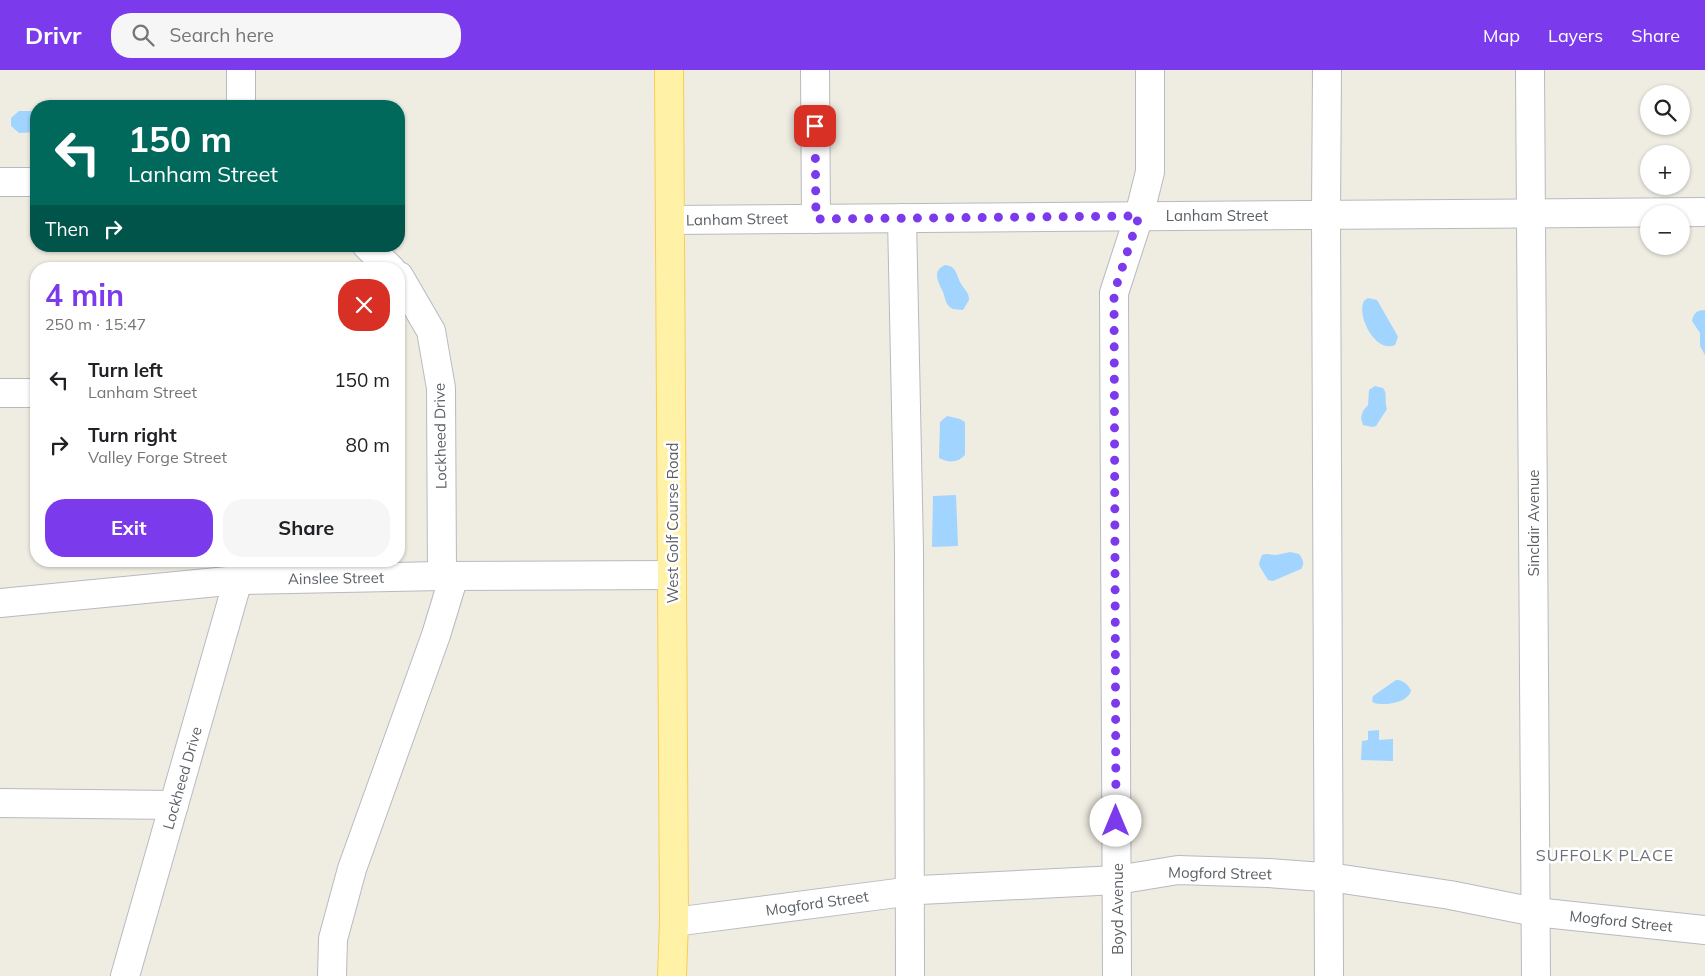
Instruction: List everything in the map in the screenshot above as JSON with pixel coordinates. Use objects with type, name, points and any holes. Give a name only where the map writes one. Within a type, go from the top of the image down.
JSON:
[{"type":"main road","name":"West Golf Course Road","points":[[669,70],[674,922],[672,976]]},
{"type":"street","points":[[241,70],[242,100]]},
{"type":"street","points":[[815,70],[816,219]]},
{"type":"street","name":"Boyd Avenue","points":[[1117,976],[1114,293],[1139,216],[1150,172],[1150,70]]},
{"type":"street","points":[[1327,70],[1329,976]]},
{"type":"street","name":"Sinclair Avenue","points":[[1530,70],[1536,976]]},
{"type":"street","points":[[0,182],[30,182]]},
{"type":"street","name":"Lanham Street","points":[[670,220],[1705,212]]},
{"type":"street","points":[[902,218],[910,550],[910,976]]},
{"type":"street","points":[[373,252],[384,262]]},
{"type":"street","name":"Lockheed Drive","points":[[332,976],[333,939],[352,869],[436,635],[448,576],[441,388],[431,331],[405,286]]},
{"type":"street","points":[[0,393],[30,393]]},
{"type":"street","name":"Ainslee Street","points":[[0,603],[238,580],[292,570],[448,576],[672,575]]},
{"type":"street","name":"Lockheed Drive","points":[[125,976],[238,580]]},
{"type":"street","points":[[0,803],[174,805]]},
{"type":"street","name":"Mogford Street","points":[[674,922],[910,891],[1116,880],[1178,870],[1329,877],[1450,895],[1536,912],[1705,930]]},
{"type":"water","points":[[19,111],[30,111],[30,132],[19,133],[11,126],[11,118]]},
{"type":"water","points":[[945,265],[954,268],[968,295],[969,300],[963,310],[953,309],[946,302],[937,277],[938,270]]},
{"type":"water","points":[[1368,298],[1377,300],[1396,333],[1398,337],[1395,345],[1381,344],[1369,332],[1365,324],[1362,308],[1364,301]]},
{"type":"water","points":[[1705,310],[1705,355],[1700,346],[1700,333],[1692,321],[1696,312]]},
{"type":"water","points":[[1375,386],[1383,388],[1386,395],[1387,409],[1376,426],[1372,427],[1363,425],[1361,418],[1363,411],[1368,405],[1369,390]]},
{"type":"water","points":[[947,416],[965,422],[965,455],[959,460],[946,461],[939,458],[940,422]]},
{"type":"water","points":[[956,495],[958,546],[932,547],[933,496]]},
{"type":"water","points":[[1290,552],[1299,554],[1303,563],[1301,569],[1273,581],[1268,580],[1259,563],[1262,555]]},
{"type":"water","points":[[1396,680],[1403,681],[1407,685],[1411,691],[1409,695],[1400,701],[1389,704],[1379,704],[1372,701],[1373,696]]},
{"type":"water","points":[[1379,730],[1379,740],[1393,739],[1393,761],[1361,760],[1362,741],[1368,740],[1368,731]]},
{"type":"district","name":"SUFFOLK PLACE","points":[[1605,855]]},
{"type":"route","points":[[815,126],[816,219],[1139,216],[1114,293],[1116,821]]}]
